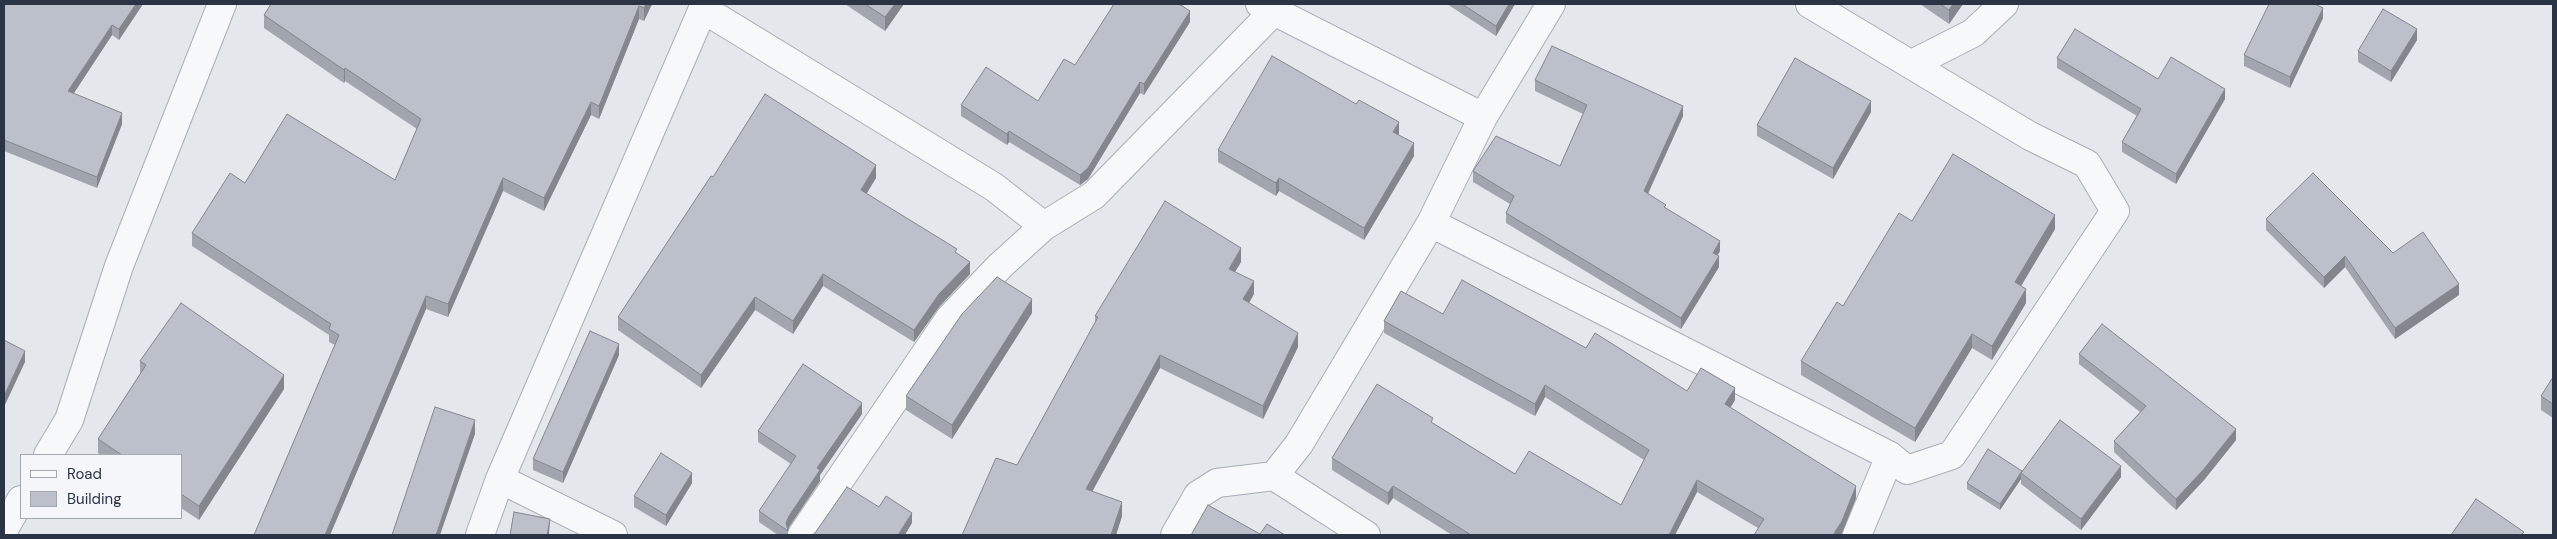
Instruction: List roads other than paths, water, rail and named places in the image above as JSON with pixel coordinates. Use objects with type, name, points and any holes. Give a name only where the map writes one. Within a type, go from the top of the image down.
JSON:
[{"type":"street","points":[[49,454],[69,420],[119,266],[222,4]]},
{"type":"street","points":[[1274,476],[1299,444],[1431,223],[1483,117],[1551,4]]},
{"type":"street","points":[[1431,223],[1890,456],[1907,470],[1952,456],[2115,211],[2087,164],[2030,136],[1810,4]]},
{"type":"street","points":[[1912,64],[1973,33],[2004,4]]},
{"type":"street","points":[[480,535],[500,480],[704,6],[994,187],[1044,226]]},
{"type":"street","points":[[802,535],[950,318],[1001,265],[1044,226],[1094,195],[1267,8],[1483,117]]},
{"type":"street","points":[[1857,535],[1890,456]]},
{"type":"street","points":[[1176,535],[1198,495],[1217,483],[1274,476],[1366,535]]},
{"type":"street","points":[[500,480],[613,535]]},
{"type":"street","points":[[4,529],[20,502]]}]
